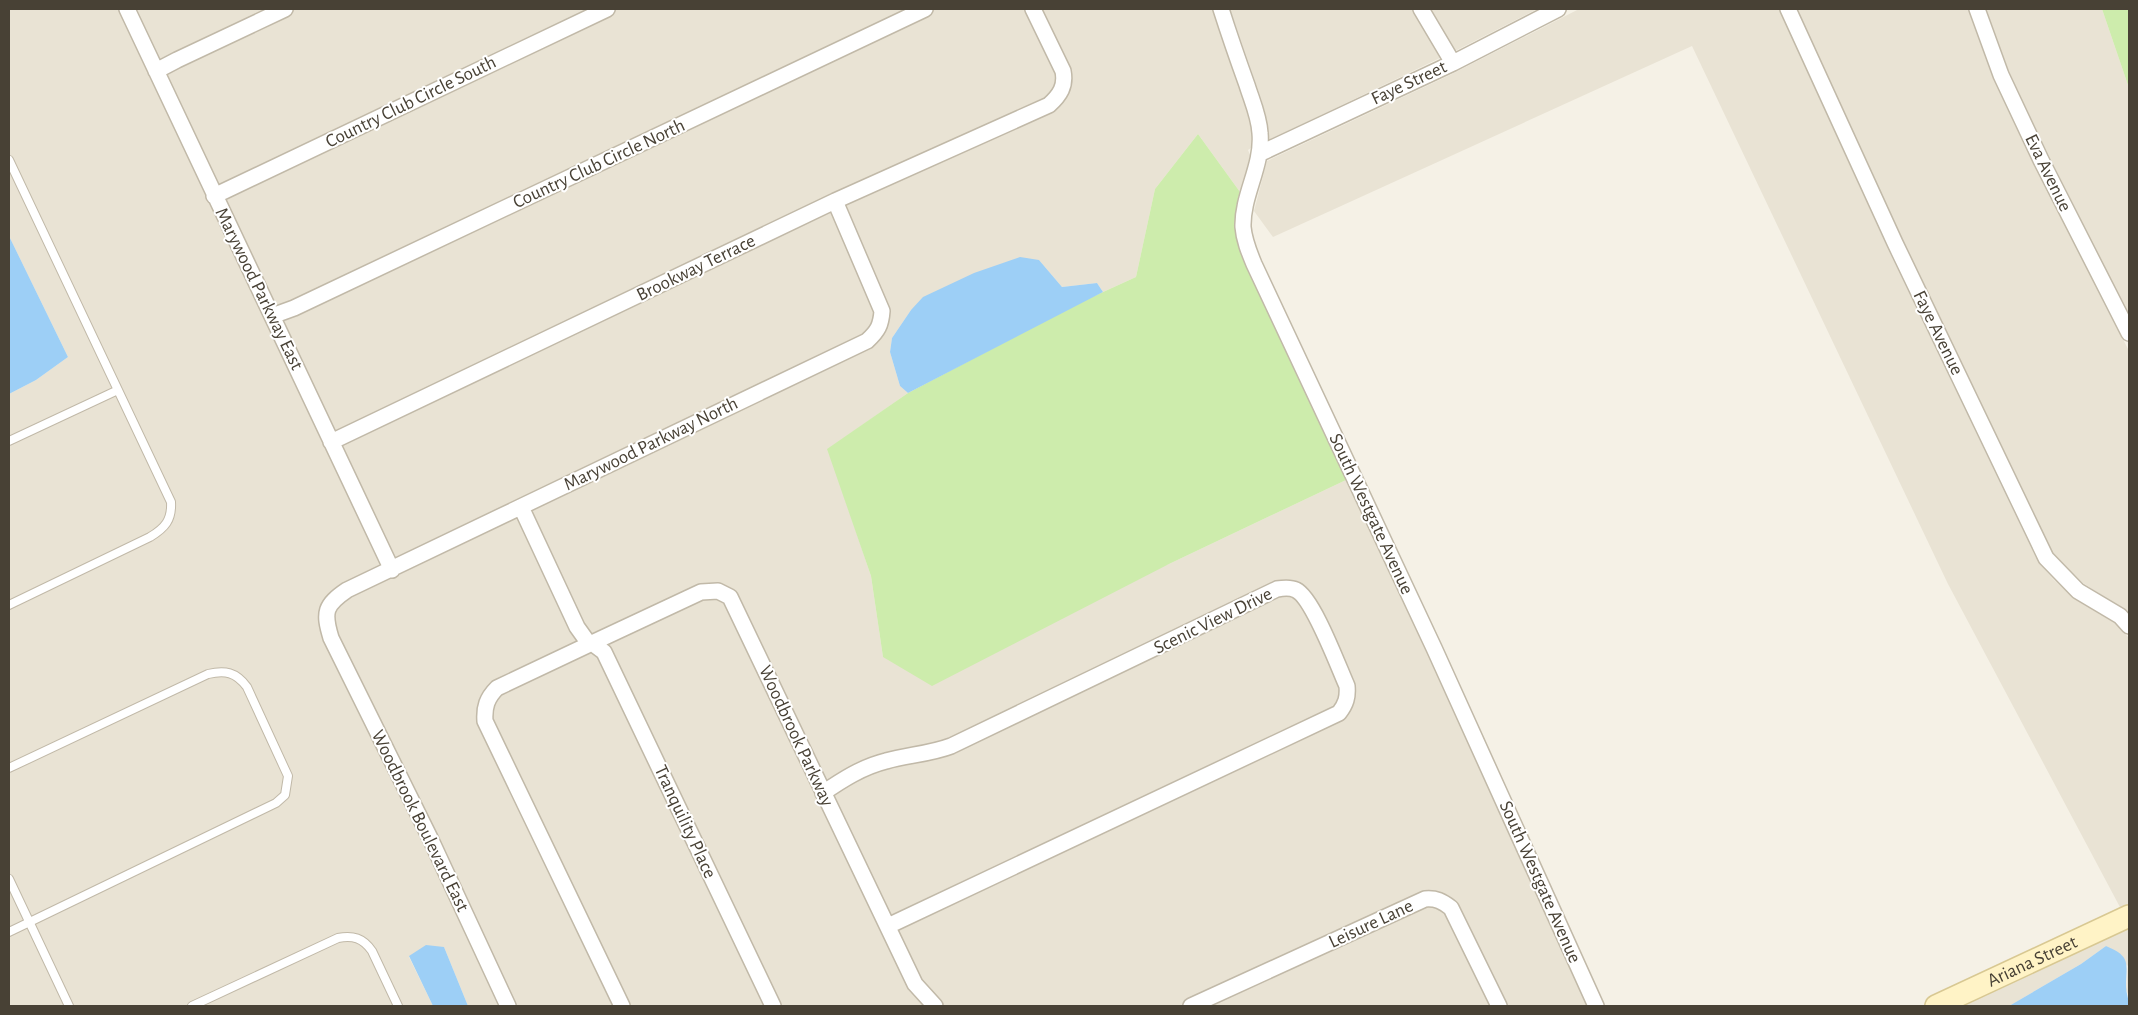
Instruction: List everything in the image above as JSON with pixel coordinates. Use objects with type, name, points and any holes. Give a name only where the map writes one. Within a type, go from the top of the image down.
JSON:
[{"type":"street","name":"Marywood Parkway East","points":[[127,9],[392,570]]},
{"type":"street","points":[[156,71],[285,9]]},
{"type":"street","name":"Country Club Circle South","points":[[214,196],[607,9]]},
{"type":"street","name":"Country Club Circle North","points":[[272,316],[294,308],[925,9]]},
{"type":"street","name":"Brookway Terrace","points":[[331,442],[835,201],[1049,105],[1059,94],[1065,80],[1063,71],[1033,9]]},
{"type":"street","name":"South Westgate Avenue","points":[[1221,9],[1258,117],[1261,134],[1259,154],[1246,202],[1243,226],[1245,239],[1254,264],[1434,648],[1596,1006]]},
{"type":"street","points":[[1421,9],[1453,63]]},
{"type":"street","name":"Faye Street","points":[[1259,154],[1453,63],[1558,9]]},
{"type":"street","name":"Faye Avenue","points":[[1788,9],[1891,235],[2046,558],[2078,591],[2120,616],[2129,626]]},
{"type":"street","name":"Eva Avenue","points":[[1977,9],[2001,74],[2041,160],[2129,333]]},
{"type":"street","name":"Marywood Parkway North","points":[[330,637],[326,625],[326,611],[332,600],[347,590],[867,340],[876,333],[882,324],[882,311],[835,201]]},
{"type":"street","points":[[521,507],[577,627],[587,641],[592,644]]},
{"type":"street","name":"Scenic View Drive","points":[[823,793],[844,779],[866,768],[886,761],[938,751],[951,746],[1277,589],[1287,588],[1296,590],[1309,602],[1347,686],[1348,696],[1345,705],[1339,712],[888,926]]},
{"type":"street","name":"Woodbrook Parkway","points":[[622,1006],[486,721],[484,713],[490,694],[497,688],[701,592],[718,591],[730,597],[915,984],[935,1006]]},
{"type":"street","name":"Woodbrook Boulevard East","points":[[330,637],[430,838],[508,1006]]},
{"type":"street","name":"Tranquility Place","points":[[592,644],[604,652],[773,1006]]},
{"type":"street","name":"Leisure Lane","points":[[1191,1006],[1425,899],[1432,898],[1438,899],[1451,908],[1499,1006]]},
{"type":"street","name":"Ariana Street","points":[[1936,1006],[2129,916]]},
{"type":"lane","points":[[9,160],[171,502],[169,521],[163,530],[9,604]]},
{"type":"lane","points":[[9,442],[118,390]]},
{"type":"lane","points":[[9,768],[208,674],[220,671],[231,672],[241,679],[247,687],[288,776],[285,795],[276,803],[9,932]]},
{"type":"lane","points":[[9,879],[69,1006]]},
{"type":"lane","points":[[192,1006],[338,938],[350,936],[367,944],[372,951],[398,1006]]},
{"type":"shaded area","points":[[9,9],[1212,9],[1245,102],[1252,134],[1251,148],[1248,150],[1250,155],[1246,175],[1240,192],[1198,134],[1155,189],[1136,277],[1103,292],[1097,283],[1062,287],[1039,260],[911,310],[892,338],[890,352],[900,386],[908,393],[828,449],[871,576],[883,657],[1169,564],[1346,480],[1427,652],[1587,1006],[468,1006],[444,947],[409,957],[433,1006],[9,1006],[9,394],[36,380],[68,357],[9,236]]},
{"type":"shaded area","points":[[1230,9],[1412,9],[1440,58],[1269,140],[1266,116],[1261,98]]},
{"type":"shaded area","points":[[1431,9],[1537,9],[1455,51]]},
{"type":"shaded area","points":[[1579,9],[1779,9],[1887,247],[2038,562],[2073,597],[2115,623],[2129,638],[2129,905],[2121,909],[1948,584],[1692,46],[1273,237],[1254,211],[1267,161],[1450,75]]},
{"type":"shaded area","points":[[1797,9],[1968,9],[1994,78],[2034,164],[2129,351],[2129,613],[2083,583],[2053,553],[1903,240]]},
{"type":"shaded area","points":[[1986,9],[2102,9],[2129,88],[2129,315],[2009,72]]},
{"type":"shaded area","points":[[2129,926],[2129,996],[2126,990],[2128,966],[2106,946],[2081,964],[2009,1006],[1958,1006]]},
{"type":"green space","points":[[2102,9],[2129,9],[2129,88]]},
{"type":"green space","points":[[1198,134],[1240,192],[1236,211],[1236,229],[1246,266],[1346,480],[1169,564],[932,686],[883,657],[871,576],[827,449],[908,393],[1079,303],[1136,277],[1155,189]]},
{"type":"water","points":[[9,236],[68,357],[36,380],[9,394]]},
{"type":"water","points":[[1020,257],[1039,260],[1062,287],[1097,283],[1103,292],[908,393],[900,386],[890,352],[892,338],[911,310],[923,297],[974,273]]},
{"type":"water","points":[[426,945],[444,947],[468,1006],[433,1006],[409,956]]},
{"type":"water","points":[[2106,946],[2124,957],[2126,962],[2126,989],[2129,1006],[2009,1006],[2081,964]]}]
